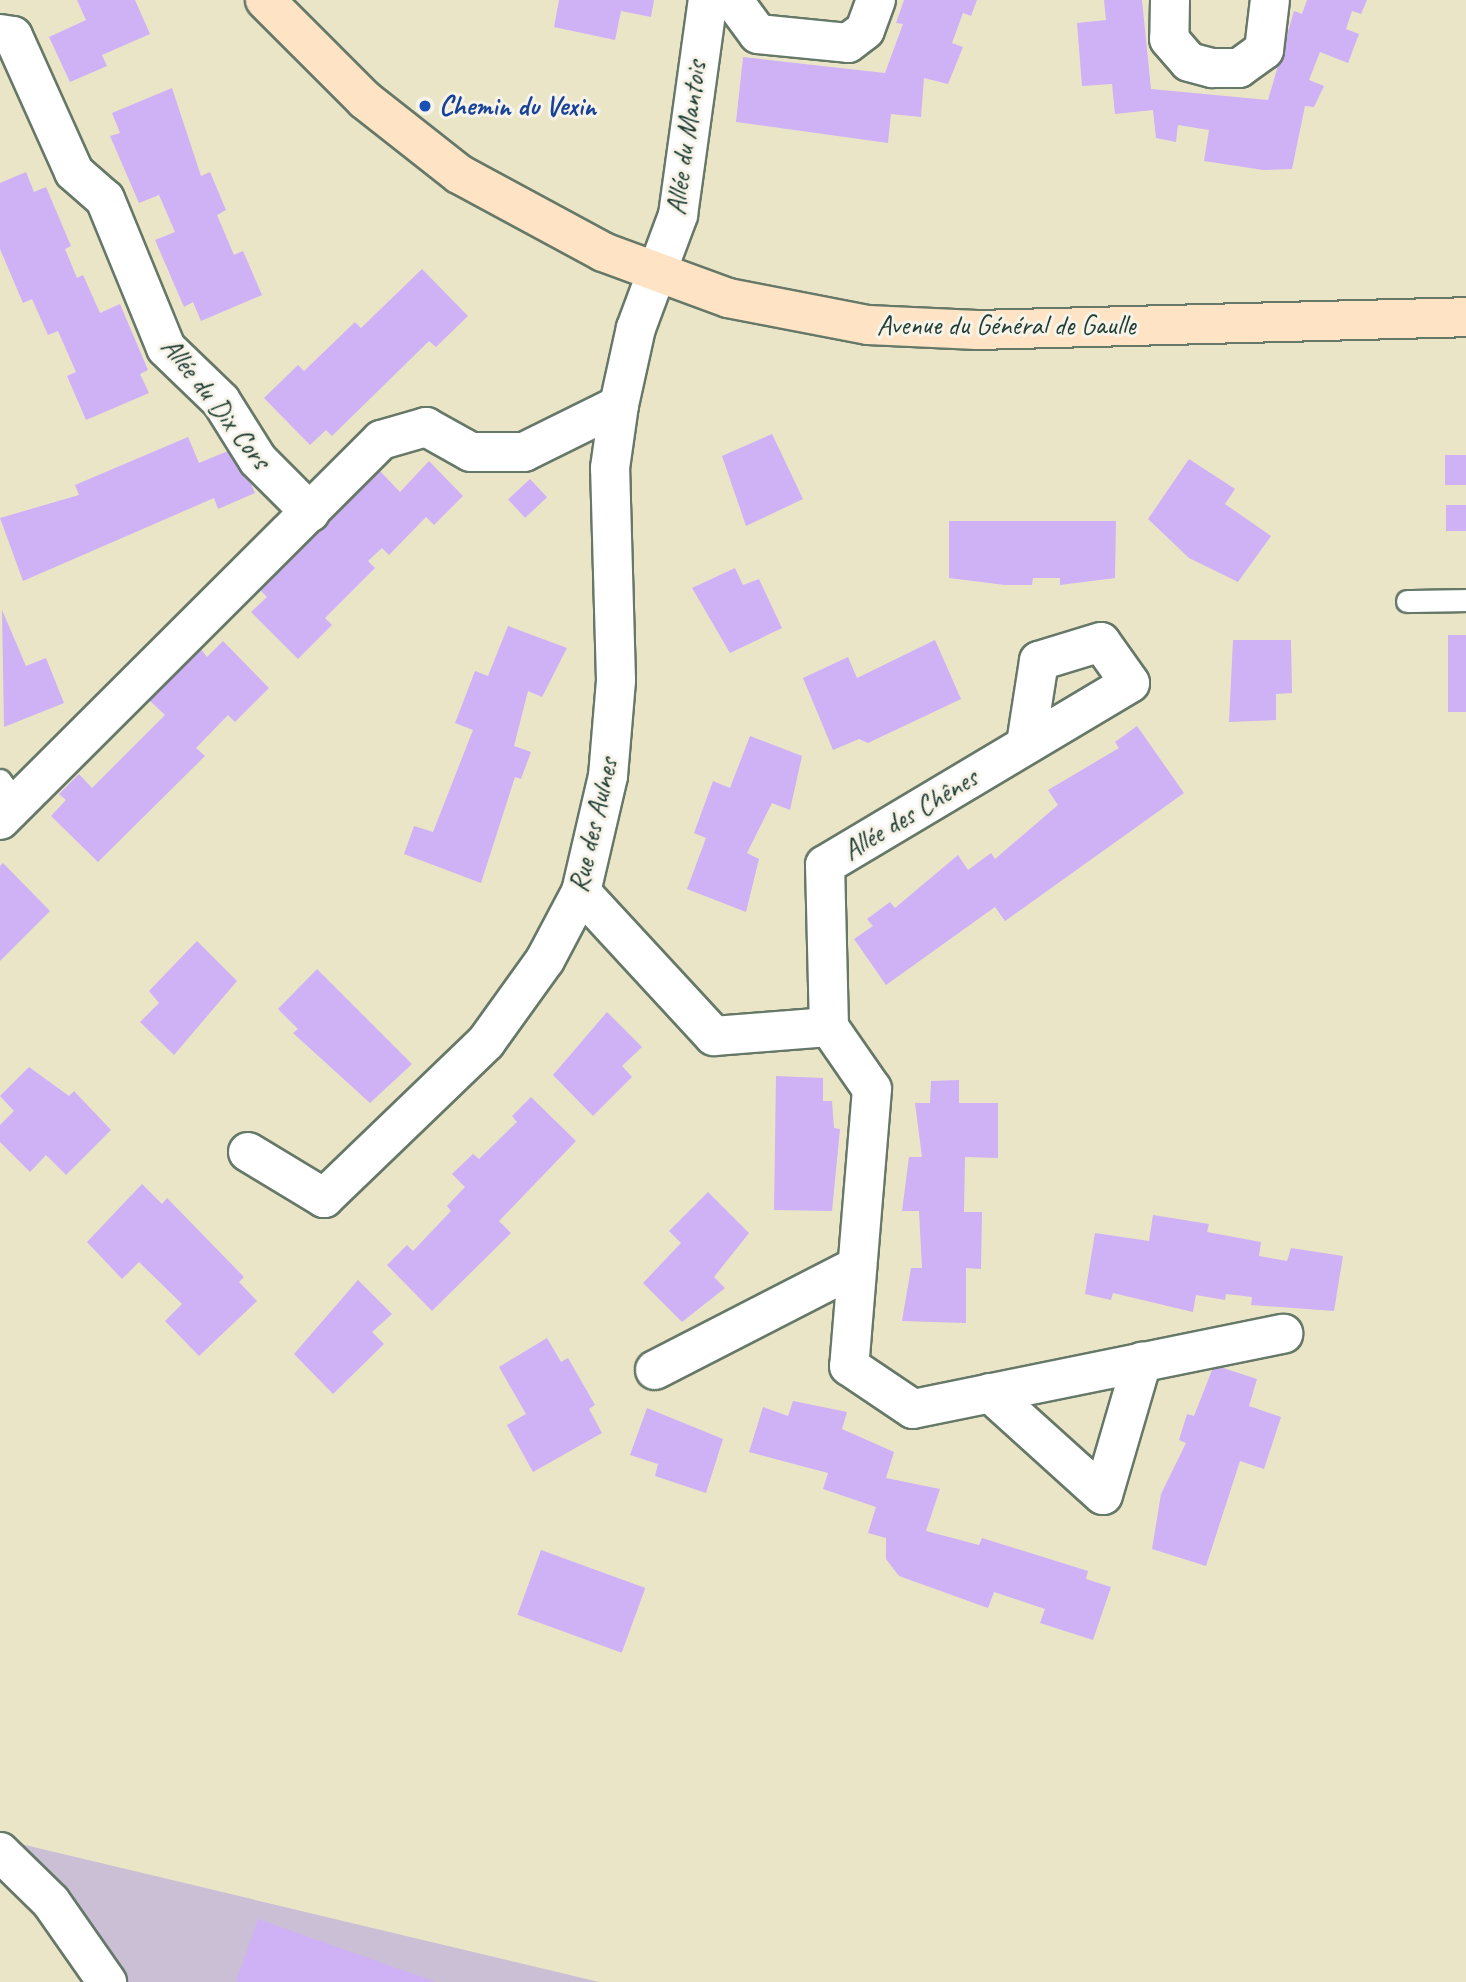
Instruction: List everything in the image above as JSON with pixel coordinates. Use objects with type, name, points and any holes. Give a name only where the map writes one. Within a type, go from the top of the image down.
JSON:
[{"type":"street","name":"Avenue du Général de Gaulle","points":[[265,0],[365,100],[459,174],[657,275],[728,298],[869,325],[977,330],[1466,317]]},
{"type":"street","name":"Allée du Mantois","points":[[657,275],[678,215],[708,0]]},
{"type":"street","points":[[733,0],[758,34],[848,43],[865,30],[876,0]]},
{"type":"street","points":[[1170,0],[1169,39],[1189,62],[1239,68],[1264,50],[1270,0]]},
{"type":"street","name":"Allée du Dix Cors","points":[[0,34],[13,36],[74,173],[105,199],[166,348],[221,401],[258,460],[310,512]]},
{"type":"street","name":"Rue des Aulnes","points":[[248,1152],[324,1198],[486,1042],[545,960],[582,892],[608,776],[616,680],[610,468],[619,405],[657,275]]},
{"type":"street","points":[[5,801],[310,512],[381,440],[426,427],[471,452],[524,452],[619,405]]},
{"type":"street","name":"Allée des Chênes","points":[[829,1027],[825,865],[1026,744]]},
{"type":"street","points":[[582,892],[714,1036],[829,1027],[872,1089],[849,1366],[913,1409],[1283,1334]]},
{"type":"street","points":[[655,1370],[857,1266]]},
{"type":"street","points":[[990,1393],[1103,1495],[1142,1362]]},
{"type":"street","points":[[0,1852],[51,1902],[107,1982]]},
{"type":"lane","points":[[1407,601],[1466,600]]},
{"type":"shaded area","points":[[0,1839],[599,1982],[108,1982]]},
{"type":"building","points":[[77,0],[135,0],[150,34],[102,55],[107,66],[70,82],[49,37],[86,20]]},
{"type":"building","points":[[559,0],[654,0],[651,17],[621,11],[615,40],[554,27]]},
{"type":"building","points":[[904,0],[977,0],[971,16],[963,13],[952,43],[963,47],[948,84],[924,78],[921,117],[891,114],[888,143],[736,122],[743,57],[885,73],[903,24],[896,23]]},
{"type":"building","points":[[1104,0],[1142,0],[1151,89],[1268,100],[1294,11],[1302,14],[1307,0],[1367,0],[1361,14],[1352,11],[1346,29],[1359,34],[1348,63],[1320,52],[1309,80],[1324,86],[1314,107],[1305,106],[1292,169],[1263,170],[1204,161],[1209,130],[1178,125],[1176,142],[1156,138],[1153,110],[1115,114],[1112,84],[1082,86],[1077,23],[1106,20]]},
{"type":"building","points":[[172,88],[201,176],[210,172],[226,210],[217,215],[234,255],[243,251],[262,295],[201,321],[193,302],[184,307],[155,240],[175,232],[159,195],[139,203],[110,136],[120,133],[112,113]]},
{"type":"building","points":[[26,172],[34,192],[46,187],[71,246],[65,249],[77,278],[83,275],[100,313],[120,304],[148,370],[140,374],[149,393],[86,420],[67,376],[76,372],[58,331],[48,335],[32,299],[23,303],[0,249],[0,183]]},
{"type":"building","points":[[422,269],[468,316],[436,347],[429,341],[332,436],[326,430],[310,445],[264,398],[298,365],[304,371],[355,322],[361,328]]},
{"type":"building","points":[[772,434],[803,499],[746,526],[722,456]]},
{"type":"building","points":[[188,437],[199,463],[235,448],[255,493],[218,509],[214,498],[23,581],[0,518],[79,495],[75,485]]},
{"type":"building","points":[[1445,455],[1466,455],[1466,485],[1445,485]]},
{"type":"building","points":[[1189,459],[1235,489],[1225,504],[1271,536],[1238,582],[1189,558],[1148,519]]},
{"type":"building","points":[[429,461],[463,496],[434,525],[426,517],[389,555],[382,548],[368,561],[375,568],[325,618],[332,625],[298,659],[251,612],[267,597],[259,589],[379,470],[400,492]]},
{"type":"building","points":[[530,479],[547,497],[525,518],[508,499]]},
{"type":"building","points":[[1446,505],[1466,505],[1466,531],[1446,531]]},
{"type":"building","points":[[949,521],[1116,521],[1115,578],[1060,585],[1060,578],[1033,578],[1032,585],[1005,585],[949,578]]},
{"type":"building","points":[[735,568],[743,585],[759,579],[782,628],[730,653],[692,588]]},
{"type":"building","points":[[2,610],[26,666],[46,658],[64,703],[4,727]]},
{"type":"building","points":[[508,626],[567,648],[542,697],[528,691],[514,746],[531,752],[521,779],[515,777],[481,883],[404,854],[414,826],[433,832],[473,730],[455,723],[475,671],[488,676]]},
{"type":"building","points":[[1448,635],[1466,635],[1466,712],[1448,712]]},
{"type":"building","points":[[935,640],[961,699],[868,743],[859,739],[833,750],[803,678],[848,657],[857,678]]},
{"type":"building","points":[[1233,640],[1291,640],[1292,693],[1276,694],[1276,720],[1229,722]]},
{"type":"building","points":[[223,641],[269,688],[235,722],[228,715],[196,748],[205,756],[98,862],[51,816],[66,800],[59,794],[79,774],[92,788],[165,715],[149,700],[200,648],[207,657]]},
{"type":"building","points":[[1137,726],[1184,793],[1005,921],[995,907],[886,985],[854,939],[873,926],[867,919],[890,902],[895,908],[958,855],[968,870],[991,853],[995,859],[1058,805],[1048,790],[1119,748],[1115,742]]},
{"type":"building","points":[[750,736],[802,756],[790,810],[772,803],[747,853],[759,859],[746,912],[687,889],[706,838],[694,833],[713,781],[730,788]]},
{"type":"building","points":[[3,863],[50,911],[0,961],[0,866]]},
{"type":"building","points":[[197,941],[237,981],[174,1055],[140,1022],[159,1003],[149,991]]},
{"type":"building","points":[[317,969],[412,1064],[370,1103],[293,1033],[298,1029],[278,1009]]},
{"type":"building","points":[[607,1012],[642,1047],[622,1066],[632,1077],[593,1116],[553,1075]]},
{"type":"building","points":[[29,1067],[69,1096],[74,1091],[111,1130],[66,1175],[46,1155],[30,1172],[0,1142],[0,1125],[14,1111],[0,1096]]},
{"type":"building","points":[[776,1076],[823,1078],[823,1101],[832,1101],[834,1128],[840,1129],[832,1211],[774,1210]]},
{"type":"building","points":[[959,1080],[959,1103],[998,1103],[998,1158],[965,1157],[964,1212],[982,1212],[981,1269],[966,1268],[966,1323],[902,1321],[911,1268],[922,1268],[919,1211],[902,1211],[909,1157],[922,1157],[915,1103],[930,1103],[931,1081]]},
{"type":"building","points":[[531,1097],[576,1141],[499,1221],[511,1233],[432,1311],[387,1265],[407,1245],[413,1251],[451,1211],[447,1206],[465,1187],[452,1174],[473,1154],[479,1159],[517,1122],[512,1116]]},
{"type":"building","points":[[142,1184],[162,1204],[167,1198],[244,1277],[239,1282],[257,1301],[199,1356],[165,1321],[182,1304],[139,1262],[122,1279],[87,1242]]},
{"type":"building","points":[[708,1192],[749,1233],[714,1277],[725,1288],[682,1322],[643,1283],[681,1243],[669,1231]]},
{"type":"building","points":[[1153,1215],[1209,1224],[1207,1232],[1261,1242],[1259,1256],[1287,1261],[1291,1248],[1343,1256],[1334,1311],[1251,1305],[1252,1297],[1226,1294],[1225,1300],[1196,1295],[1193,1312],[1113,1293],[1111,1300],[1085,1294],[1095,1233],[1149,1241]]},
{"type":"building","points":[[358,1280],[392,1314],[372,1332],[384,1344],[333,1394],[294,1354]]},
{"type":"building","points":[[547,1338],[561,1362],[568,1358],[595,1405],[589,1409],[602,1433],[533,1472],[507,1425],[526,1414],[499,1367]]},
{"type":"building","points":[[1214,1365],[1257,1379],[1249,1406],[1281,1417],[1264,1469],[1240,1461],[1206,1566],[1152,1549],[1161,1494],[1186,1443],[1179,1440],[1187,1414],[1194,1416]]},
{"type":"building","points":[[793,1401],[847,1412],[842,1429],[894,1452],[886,1478],[940,1489],[926,1531],[979,1545],[982,1538],[1088,1571],[1086,1579],[1111,1587],[1093,1640],[1040,1623],[1045,1609],[994,1592],[988,1608],[899,1576],[886,1559],[886,1538],[868,1533],[876,1507],[823,1489],[828,1473],[749,1452],[763,1407],[788,1416]]},
{"type":"building","points":[[647,1408],[723,1439],[706,1493],[655,1476],[658,1464],[630,1455]]},
{"type":"building","points":[[541,1550],[645,1588],[622,1653],[517,1615]]},
{"type":"building","points":[[258,1919],[436,1982],[236,1982]]},
{"type":"place","name":"Chemin du Vexin","points":[[425,106]]}]
